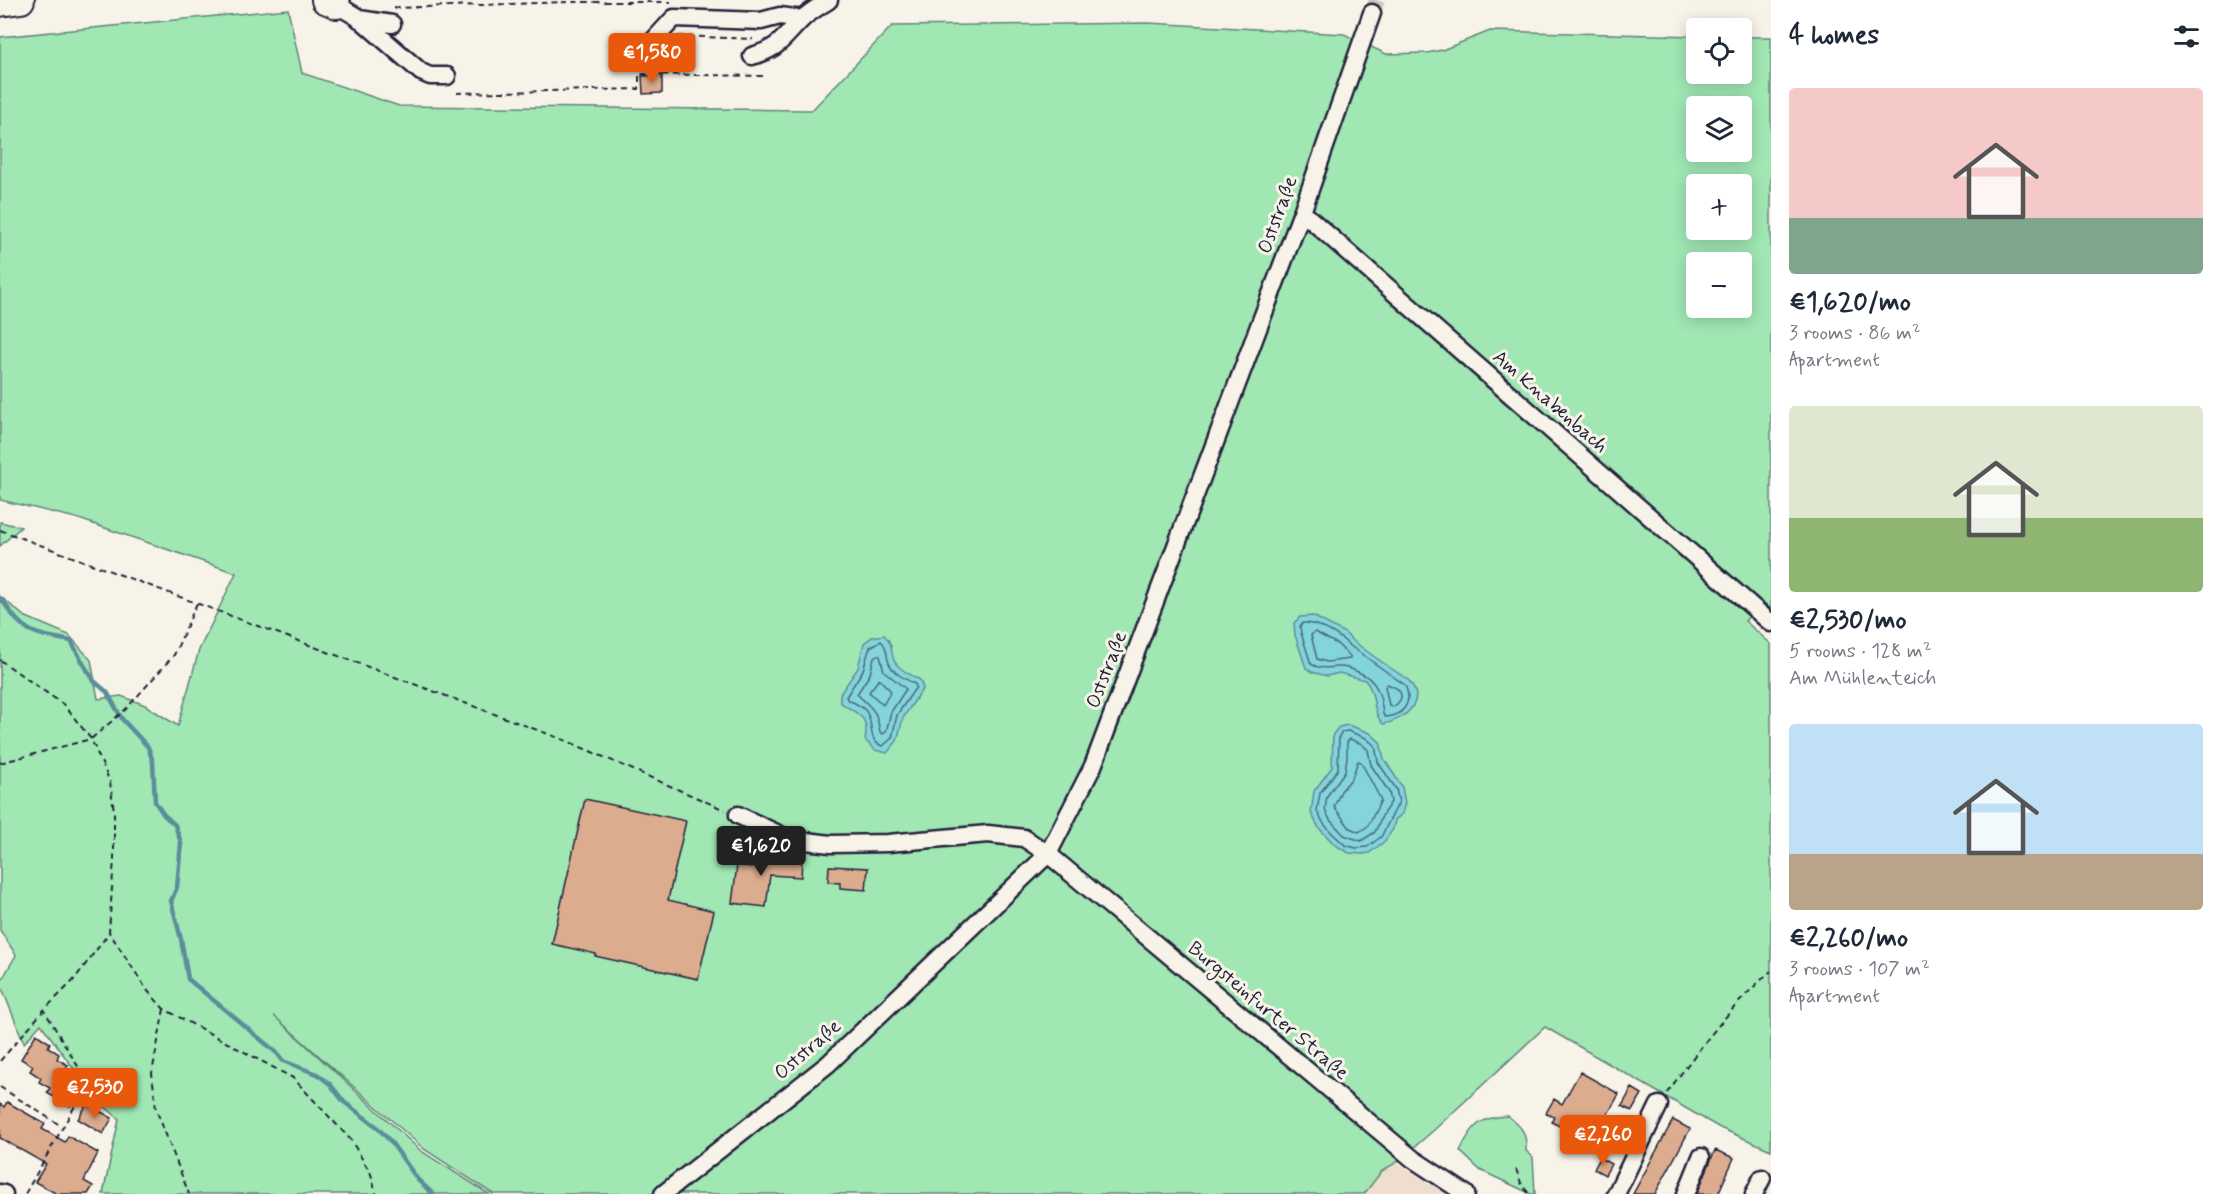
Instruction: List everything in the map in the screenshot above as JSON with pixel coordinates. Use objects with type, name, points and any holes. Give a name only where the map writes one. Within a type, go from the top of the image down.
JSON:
[{"type":"highway","points":[[0,3],[21,0]]},
{"type":"street","points":[[752,57],[769,52],[782,42],[802,19],[829,0]]},
{"type":"street","points":[[331,2],[359,18],[421,72],[430,76],[447,76]]},
{"type":"street","name":"Oststraße","points":[[663,1194],[828,1064],[1048,854],[1093,766],[1302,212],[1372,13]]},
{"type":"street","points":[[359,18],[393,16]]},
{"type":"street","points":[[647,56],[674,18],[761,21],[780,16],[802,19]]},
{"type":"street","name":"Am Knabenbach","points":[[1302,212],[1771,623]]},
{"type":"street","name":"Burgsteinfurter Straße","points":[[738,816],[789,838],[831,844],[888,843],[988,834],[1024,838],[1048,854],[1413,1159],[1466,1194]]},
{"type":"street","points":[[1616,1194],[1659,1105]]},
{"type":"street","points":[[1686,1194],[1701,1157]]},
{"type":"street","points":[[1754,1194],[1762,1178]]},
{"type":"path","points":[[393,16],[567,2],[672,2]]},
{"type":"path","points":[[676,36],[761,39],[761,21]]},
{"type":"path","points":[[647,56],[653,75]]},
{"type":"path","points":[[457,93],[639,89],[639,74],[764,76]]},
{"type":"path","points":[[0,530],[567,741],[738,816]]},
{"type":"path","points":[[0,763],[91,739],[126,709],[174,655],[197,603]]},
{"type":"path","points":[[0,660],[64,705],[91,739],[110,782],[114,811],[114,859],[109,932],[73,981],[44,1010],[0,1061]]},
{"type":"path","points":[[109,932],[147,990],[164,1008],[293,1078],[351,1140],[370,1174],[376,1194]]},
{"type":"path","points":[[1659,1105],[1699,1048],[1752,987],[1771,972]]},
{"type":"path","points":[[164,1008],[152,1074],[156,1109],[189,1194]]},
{"type":"path","points":[[25,1194],[88,1083],[44,1010]]},
{"type":"path","points":[[0,1087],[63,1127]]},
{"type":"path","points":[[1516,1169],[1521,1183],[1529,1194]]},
{"type":"shaded area","points":[[1397,1162],[1446,1194],[1364,1194],[1382,1171]]},
{"type":"green space","points":[[288,9],[302,73],[399,106],[812,110],[892,26],[1148,23],[1344,34],[1386,54],[1427,53],[1442,50],[1490,31],[1686,36],[1686,84],[1752,84],[1752,37],[1771,37],[1771,609],[1763,602],[1745,621],[1771,644],[1771,1150],[1720,1128],[1545,1027],[1434,1130],[1397,1162],[1382,1171],[1364,1194],[493,1194],[424,1149],[274,1016],[421,1151],[489,1194],[103,1194],[119,1119],[95,1098],[41,1024],[24,1043],[0,983],[16,955],[0,930],[0,596],[24,616],[69,635],[91,660],[98,699],[121,696],[145,705],[178,726],[199,650],[236,573],[76,518],[0,500],[0,37]]},
{"type":"green space","points":[[0,522],[21,527],[0,546]]},
{"type":"green space","points":[[1508,1116],[1523,1131],[1526,1151],[1533,1157],[1535,1194],[1480,1170],[1460,1151],[1468,1135],[1478,1124],[1490,1118]]},
{"type":"water","points":[[1313,616],[1345,633],[1409,681],[1416,697],[1410,710],[1398,719],[1383,724],[1377,714],[1369,685],[1365,680],[1339,673],[1327,676],[1306,668],[1295,635],[1294,623],[1300,617]]},
{"type":"water","points":[[884,635],[890,642],[897,665],[920,680],[923,688],[903,718],[897,741],[887,753],[875,750],[865,740],[864,720],[840,702],[840,694],[858,668],[864,643],[872,637]]},
{"type":"water","points":[[1348,725],[1370,733],[1380,742],[1384,759],[1402,787],[1405,803],[1402,814],[1395,820],[1393,829],[1385,841],[1369,853],[1362,854],[1349,853],[1335,845],[1319,828],[1311,813],[1314,791],[1332,767],[1333,734],[1339,727]]},
{"type":"building","points":[[662,75],[662,93],[643,94],[642,76]]},
{"type":"building","points":[[585,799],[686,821],[668,900],[714,911],[698,979],[552,944]]},
{"type":"building","points":[[753,848],[772,850],[771,859],[802,860],[801,877],[770,875],[766,907],[732,903],[737,865],[751,867]]},
{"type":"building","points":[[829,866],[868,868],[866,890],[840,888],[840,883],[828,882]]},
{"type":"building","points":[[36,1034],[50,1043],[48,1047],[59,1054],[57,1059],[68,1065],[65,1070],[76,1076],[74,1081],[82,1086],[70,1106],[47,1093],[50,1088],[39,1082],[41,1078],[30,1071],[33,1066],[21,1059]]},
{"type":"building","points":[[1580,1072],[1619,1094],[1591,1144],[1552,1122],[1554,1117],[1546,1113],[1554,1099],[1562,1104]]},
{"type":"building","points":[[1632,1088],[1642,1094],[1632,1111],[1622,1106]]},
{"type":"building","points":[[7,1102],[45,1124],[42,1129],[65,1142],[68,1136],[98,1153],[84,1181],[93,1186],[88,1194],[57,1194],[35,1182],[46,1164],[0,1138],[0,1104],[4,1107]]},
{"type":"building","points":[[87,1104],[112,1118],[103,1134],[78,1119]]},
{"type":"building","points":[[1673,1120],[1690,1129],[1655,1194],[1633,1194]]},
{"type":"building","points":[[1715,1150],[1734,1158],[1718,1194],[1697,1194]]},
{"type":"building","points":[[1600,1158],[1611,1164],[1605,1175],[1594,1169]]},
{"type":"waterway","points":[[0,600],[17,620],[31,631],[71,641],[94,681],[107,692],[122,719],[148,747],[153,762],[155,802],[175,825],[181,843],[177,887],[171,901],[188,979],[277,1053],[283,1061],[317,1074],[330,1084],[344,1102],[376,1126],[391,1142],[418,1180],[433,1194]]},
{"type":"tunnel","points":[[1372,13],[1377,0]]}]
